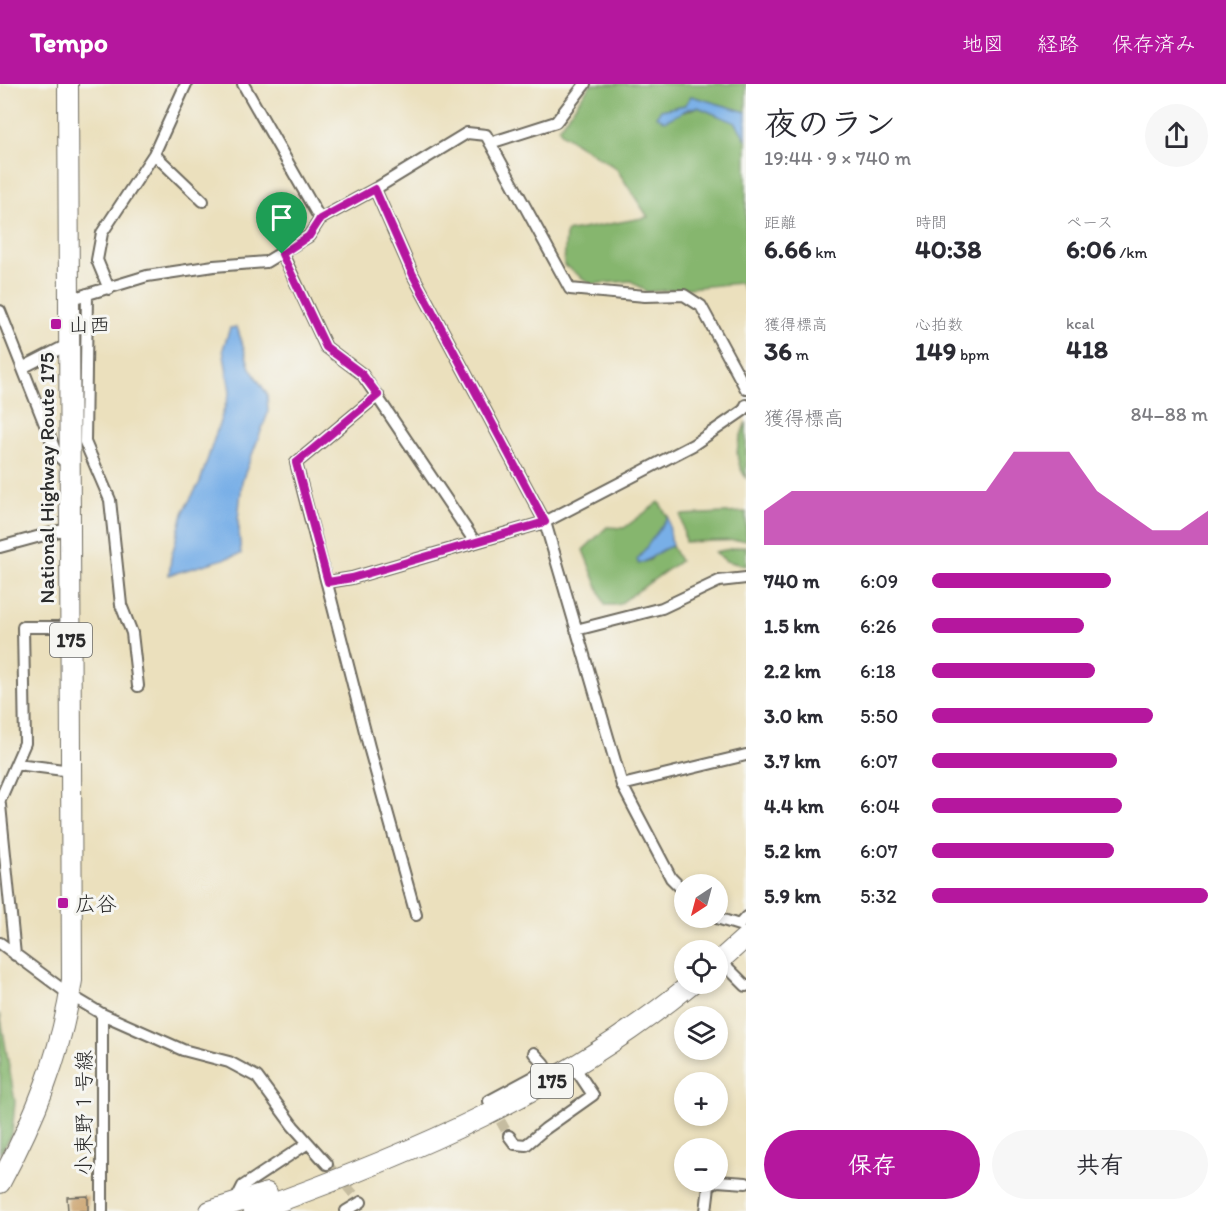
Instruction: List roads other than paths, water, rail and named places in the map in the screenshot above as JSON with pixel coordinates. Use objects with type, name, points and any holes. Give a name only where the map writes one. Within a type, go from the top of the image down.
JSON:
[{"type":"highway","name":"National Highway Route 175","points":[[0,1183],[40,1102],[59,1045],[70,994],[73,947],[69,344],[78,297],[68,84]]},
{"type":"highway","points":[[728,950],[744,929]]},
{"type":"highway","name":"175","points":[[253,1211],[346,1178],[398,1153],[475,1121],[575,1068],[677,994]]},
{"type":"highway","name":"175","points":[[210,1211],[234,1205],[345,1166],[398,1153]]},
{"type":"street","points":[[109,289],[97,260],[102,233],[154,154],[186,84]]},
{"type":"street","points":[[243,84],[320,219]]},
{"type":"street","points":[[490,142],[556,122],[585,84]]},
{"type":"street","points":[[138,686],[132,633],[122,605],[110,500],[85,442],[78,297],[147,276],[214,266],[266,262],[309,236],[320,219],[467,134],[486,135],[570,290],[645,297],[684,295],[701,306],[746,389]]},
{"type":"street","points":[[154,154],[203,201]]},
{"type":"street","points":[[375,189],[413,275],[545,522],[622,786],[674,881]]},
{"type":"street","points":[[282,254],[326,347],[362,374],[475,542]]},
{"type":"street","points":[[0,311],[57,454],[69,466]]},
{"type":"street","points":[[24,367],[69,344]]},
{"type":"street","points":[[378,395],[296,463],[369,747],[416,915]]},
{"type":"street","points":[[328,582],[352,578],[545,522],[693,445],[744,410],[746,405]]},
{"type":"street","points":[[0,547],[70,528]]},
{"type":"street","points":[[576,630],[662,608],[719,581],[746,578]]},
{"type":"street","points":[[0,800],[25,743],[23,627],[71,627]]},
{"type":"street","points":[[622,786],[746,755]]},
{"type":"street","points":[[17,764],[71,771]]},
{"type":"street","points":[[0,805],[5,948],[102,1014],[183,1050],[229,1062],[257,1077],[327,1164]]},
{"type":"street","points":[[728,922],[744,929]]},
{"type":"street","points":[[728,970],[746,986]]},
{"type":"street","name":"小束野１号線","points":[[102,1014],[102,1211]]},
{"type":"street","points":[[489,1101],[541,1073],[545,1065],[534,1053]]},
{"type":"street","points":[[509,1136],[515,1144],[526,1145],[593,1095],[575,1068]]},
{"type":"street","points":[[234,1205],[243,1186],[308,1143]]},
{"type":"street","points":[[728,1182],[746,1183]]},
{"type":"street","points":[[706,1211],[708,1192]]},
{"type":"street","points":[[346,1211],[363,1204]]},
{"type":"water","points":[[691,96],[746,112],[746,139],[736,123],[698,107],[690,108],[665,121],[656,116],[661,110],[685,105]]},
{"type":"water","points":[[237,327],[250,368],[267,394],[268,413],[242,481],[238,520],[241,554],[169,575],[171,558],[184,510],[200,482],[230,391],[223,349],[230,328]]},
{"type":"water","points":[[668,517],[672,546],[639,564],[637,560]]},
{"type":"tunnel","points":[[493,1108],[509,1136]]},
{"type":"tunnel","points":[[327,1164],[358,1199]]},
{"type":"place","name":"山西","points":[[56,324]]},
{"type":"place","name":"広谷","points":[[63,903]]}]
